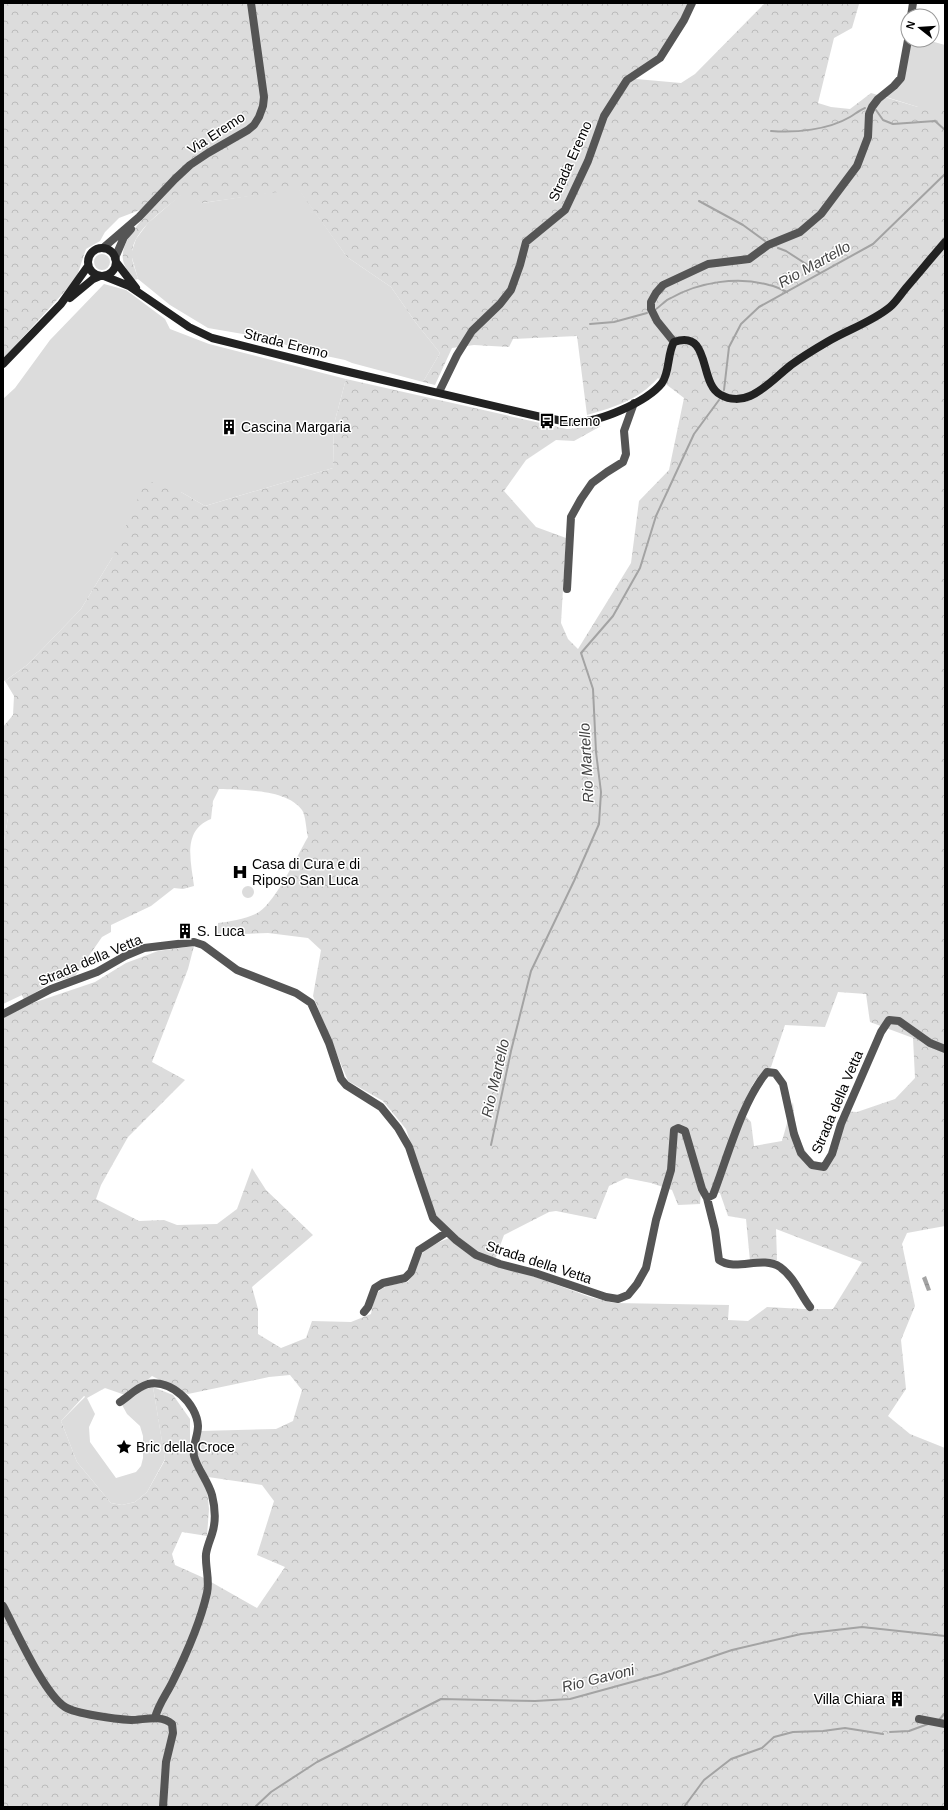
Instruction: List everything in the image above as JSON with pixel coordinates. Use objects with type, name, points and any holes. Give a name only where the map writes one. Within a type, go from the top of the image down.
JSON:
[{"type":"main road","points":[[674,342],[681,340],[688,341],[697,347],[705,362],[709,382],[713,390],[722,396],[736,399],[749,396],[762,390],[791,365],[827,342],[890,307],[945,242]]},
{"type":"main road","points":[[3,364],[61,304],[88,266],[91,253],[99,248],[103,248],[111,252],[116,260],[114,269],[102,276],[92,279],[67,301],[61,304]]},
{"type":"main road","name":"Strada Eremo","points":[[116,260],[138,291]]},
{"type":"main road","points":[[88,266],[93,273],[102,276]]},
{"type":"main road","name":"Strada Eremo","points":[[102,276],[116,280],[138,291],[189,327],[212,338],[336,370],[439,392],[541,417],[575,422],[602,417],[634,404],[653,391],[662,382],[666,372],[670,350],[674,342]]},
{"type":"street","name":"Via Eremo","points":[[103,248],[139,217],[190,165],[248,130],[259,118],[264,97],[251,3]]},
{"type":"street","name":"Strada Eremo","points":[[439,392],[457,355],[472,331],[500,304],[511,290],[526,242],[565,210],[588,161],[604,116],[627,80],[660,58],[684,20],[692,3]]},
{"type":"street","points":[[674,342],[657,321],[651,309],[651,302],[656,293],[663,285],[708,264],[749,260],[768,245],[800,232],[821,214],[857,166],[868,137],[869,114],[878,99],[901,78],[907,48]]},
{"type":"street","name":"Via Eremo","points":[[116,260],[124,237],[139,217]]},
{"type":"street","points":[[568,589],[571,517],[592,483],[623,462],[626,454],[624,431],[634,404]]},
{"type":"street","name":"Strada della Vetta","points":[[3,1014],[51,989],[97,972],[125,956],[144,948],[194,942],[203,945],[237,970],[296,993],[311,1003],[329,1043],[341,1080],[346,1085],[381,1107],[401,1132],[409,1146],[432,1216],[456,1240],[476,1255],[606,1297],[618,1299],[628,1294],[637,1284],[646,1268],[656,1220],[671,1170],[674,1130],[678,1128],[682,1129],[686,1135],[702,1190],[707,1198],[715,1230],[719,1260],[724,1263],[731,1264],[767,1263],[779,1266],[791,1277],[800,1295],[810,1307]]},
{"type":"street","name":"Strada della Vetta","points":[[707,1198],[714,1195],[744,1114],[760,1080],[767,1072],[775,1073],[784,1084],[794,1134],[801,1153],[812,1165],[824,1167],[832,1154],[841,1124],[881,1032],[889,1020],[899,1022],[930,1043],[945,1049]]},
{"type":"street","points":[[364,1312],[368,1307],[376,1288],[381,1284],[406,1278],[411,1272],[419,1250],[447,1232]]},
{"type":"street","points":[[120,1402],[138,1388],[149,1384],[155,1384],[168,1387],[177,1392],[192,1406],[198,1426],[194,1454],[206,1480],[213,1503],[214,1527],[206,1555],[207,1592],[201,1614],[155,1718]]},
{"type":"street","points":[[3,1606],[43,1681],[57,1701],[65,1707],[81,1712],[121,1719],[155,1718],[169,1721],[173,1728],[166,1762],[163,1807]]},
{"type":"street","points":[[919,1719],[945,1724]]},
{"type":"green space","points":[[3,3],[688,3],[684,13],[659,55],[625,78],[681,83],[695,74],[765,3],[859,4],[852,28],[834,38],[818,103],[831,107],[850,109],[871,93],[918,107],[945,107],[945,1226],[907,1233],[902,1244],[915,1306],[901,1340],[906,1389],[888,1416],[910,1434],[945,1448],[945,1807],[3,1807],[3,1018],[27,1005],[95,982],[126,963],[158,951],[194,946],[188,969],[152,1062],[185,1080],[128,1137],[101,1185],[96,1199],[139,1221],[164,1220],[177,1225],[217,1224],[237,1209],[252,1168],[266,1190],[313,1235],[252,1287],[258,1309],[258,1334],[281,1348],[306,1338],[312,1321],[351,1322],[371,1314],[378,1292],[392,1285],[408,1282],[422,1254],[434,1244],[449,1238],[435,1216],[406,1129],[383,1101],[348,1081],[313,996],[321,950],[308,938],[268,933],[218,935],[218,923],[233,921],[250,916],[259,912],[266,906],[279,888],[308,837],[302,810],[295,803],[286,798],[264,792],[219,789],[213,801],[211,819],[202,824],[192,839],[190,857],[194,886],[183,889],[174,888],[151,906],[111,925],[111,932],[102,937],[75,976],[50,983],[24,1000],[22,995],[3,1004],[3,846],[8,818],[3,818],[3,727],[13,715],[14,696],[5,681],[27,665],[81,609],[112,558],[146,480],[181,492],[205,506],[333,468],[334,424],[346,379],[567,429],[601,426],[574,441],[556,440],[526,460],[504,491],[536,527],[566,538],[561,623],[568,639],[578,649],[631,563],[639,501],[669,470],[684,398],[658,378],[642,392],[626,402],[587,415],[577,336],[513,339],[509,347],[474,345],[452,348],[435,385],[423,382],[440,353],[416,323],[391,287],[347,257],[298,189],[202,203],[184,193],[151,220],[137,237],[133,246],[132,255],[133,264],[138,279],[134,280],[124,263],[123,250],[133,231],[173,186],[140,210],[119,218],[105,232],[100,241],[86,249],[76,279],[3,359]],"holes":[[[838,992],[866,994],[870,1022],[913,1038],[915,1078],[895,1099],[857,1112],[842,1111],[828,1153],[823,1163],[813,1161],[800,1141],[796,1127],[793,1102],[782,1141],[754,1146],[751,1122],[741,1111],[756,1080],[765,1070],[771,1067],[785,1025],[825,1027]],[[626,1178],[651,1183],[672,1190],[678,1205],[700,1204],[701,1192],[720,1193],[728,1216],[746,1219],[750,1261],[777,1260],[776,1229],[862,1262],[833,1309],[767,1307],[748,1321],[728,1320],[729,1305],[614,1303],[590,1297],[530,1275],[493,1265],[504,1235],[549,1212],[556,1211],[596,1219],[609,1186]],[[290,1375],[302,1390],[293,1421],[276,1429],[201,1431],[197,1454],[208,1477],[262,1485],[274,1501],[257,1555],[285,1567],[257,1608],[204,1578],[175,1565],[172,1554],[182,1532],[207,1536],[209,1509],[206,1480],[190,1455],[190,1419],[173,1395],[153,1387],[165,1460],[147,1492],[135,1502],[122,1505],[111,1503],[77,1462],[61,1421],[84,1396],[87,1398],[105,1388],[128,1396],[152,1376],[188,1394],[269,1377]]]},
{"type":"green space","points":[[940,44],[945,45],[944,108],[918,107],[886,97],[897,86],[908,48],[940,48]]},
{"type":"green space","points":[[298,188],[347,257],[391,287],[416,323],[440,353],[423,382],[345,360],[298,350],[272,339],[208,328],[170,305],[138,279],[131,254],[136,239],[148,223],[184,192],[203,203]]},
{"type":"green space","points":[[102,254],[109,259],[110,262],[105,269],[102,270],[95,265],[94,262],[99,255]]},
{"type":"green space","points":[[104,284],[126,290],[165,319],[170,329],[209,344],[346,379],[334,424],[333,468],[205,506],[181,492],[112,558],[81,609],[27,665],[5,681],[3,680],[3,399],[15,388],[50,340]]},
{"type":"green space","points":[[3,818],[8,818],[3,846]]},
{"type":"green space","points":[[248,886],[252,888],[254,892],[252,896],[248,898],[244,896],[242,892],[244,888]]},
{"type":"green space","points":[[153,1387],[165,1459],[147,1492],[135,1502],[122,1505],[111,1503],[77,1462],[61,1421],[86,1396],[95,1414],[89,1427],[90,1442],[116,1478],[136,1472],[141,1466],[143,1458],[143,1436],[140,1426],[127,1414],[121,1403],[142,1390]]},
{"type":"water","points":[[926,1276],[931,1290],[927,1291],[922,1278]]},
{"type":"waterway","points":[[771,131],[801,131],[822,128],[850,117],[865,108]]},
{"type":"waterway","points":[[876,110],[883,120],[893,124],[935,121],[945,130]]},
{"type":"waterway","name":"Rio Martello","points":[[724,390],[729,347],[741,324],[759,307],[873,244],[945,174]]},
{"type":"waterway","points":[[699,201],[743,225],[765,241]]},
{"type":"waterway","points":[[778,248],[786,251],[820,273]]},
{"type":"waterway","points":[[656,309],[667,300],[682,292],[706,284],[719,282],[757,282],[774,286],[787,292]]},
{"type":"waterway","points":[[590,324],[614,322],[647,313]]},
{"type":"waterway","name":"Rio Martello","points":[[491,1145],[511,1051],[531,971],[574,881],[599,824],[601,792],[596,752],[593,689],[581,653],[613,616],[640,568],[656,516],[694,434],[719,400]]},
{"type":"waterway","name":"Rio Gavoni","points":[[255,1807],[271,1792],[317,1762],[441,1699],[535,1701],[570,1699],[661,1674],[732,1650],[801,1634],[862,1627],[945,1636]]},
{"type":"waterway","points":[[939,1720],[945,1713]]},
{"type":"waterway","points":[[890,1732],[909,1731],[928,1724]]},
{"type":"waterway","points":[[684,1807],[704,1780],[731,1759],[762,1748],[774,1737],[793,1732],[823,1731],[845,1728],[883,1734]]},
{"type":"place","name":"Eremo","points":[[547,421]]},
{"type":"place","name":"Cascina Margaria","points":[[229,427]]},
{"type":"place","name":"Casa di Cura e di Riposo San Luca","points":[[240,872]]},
{"type":"place","name":"S. Luca","points":[[185,931]]},
{"type":"place","name":"Bric della Croce","points":[[124,1447]]},
{"type":"place","name":"Villa Chiara","points":[[897,1699]]}]
